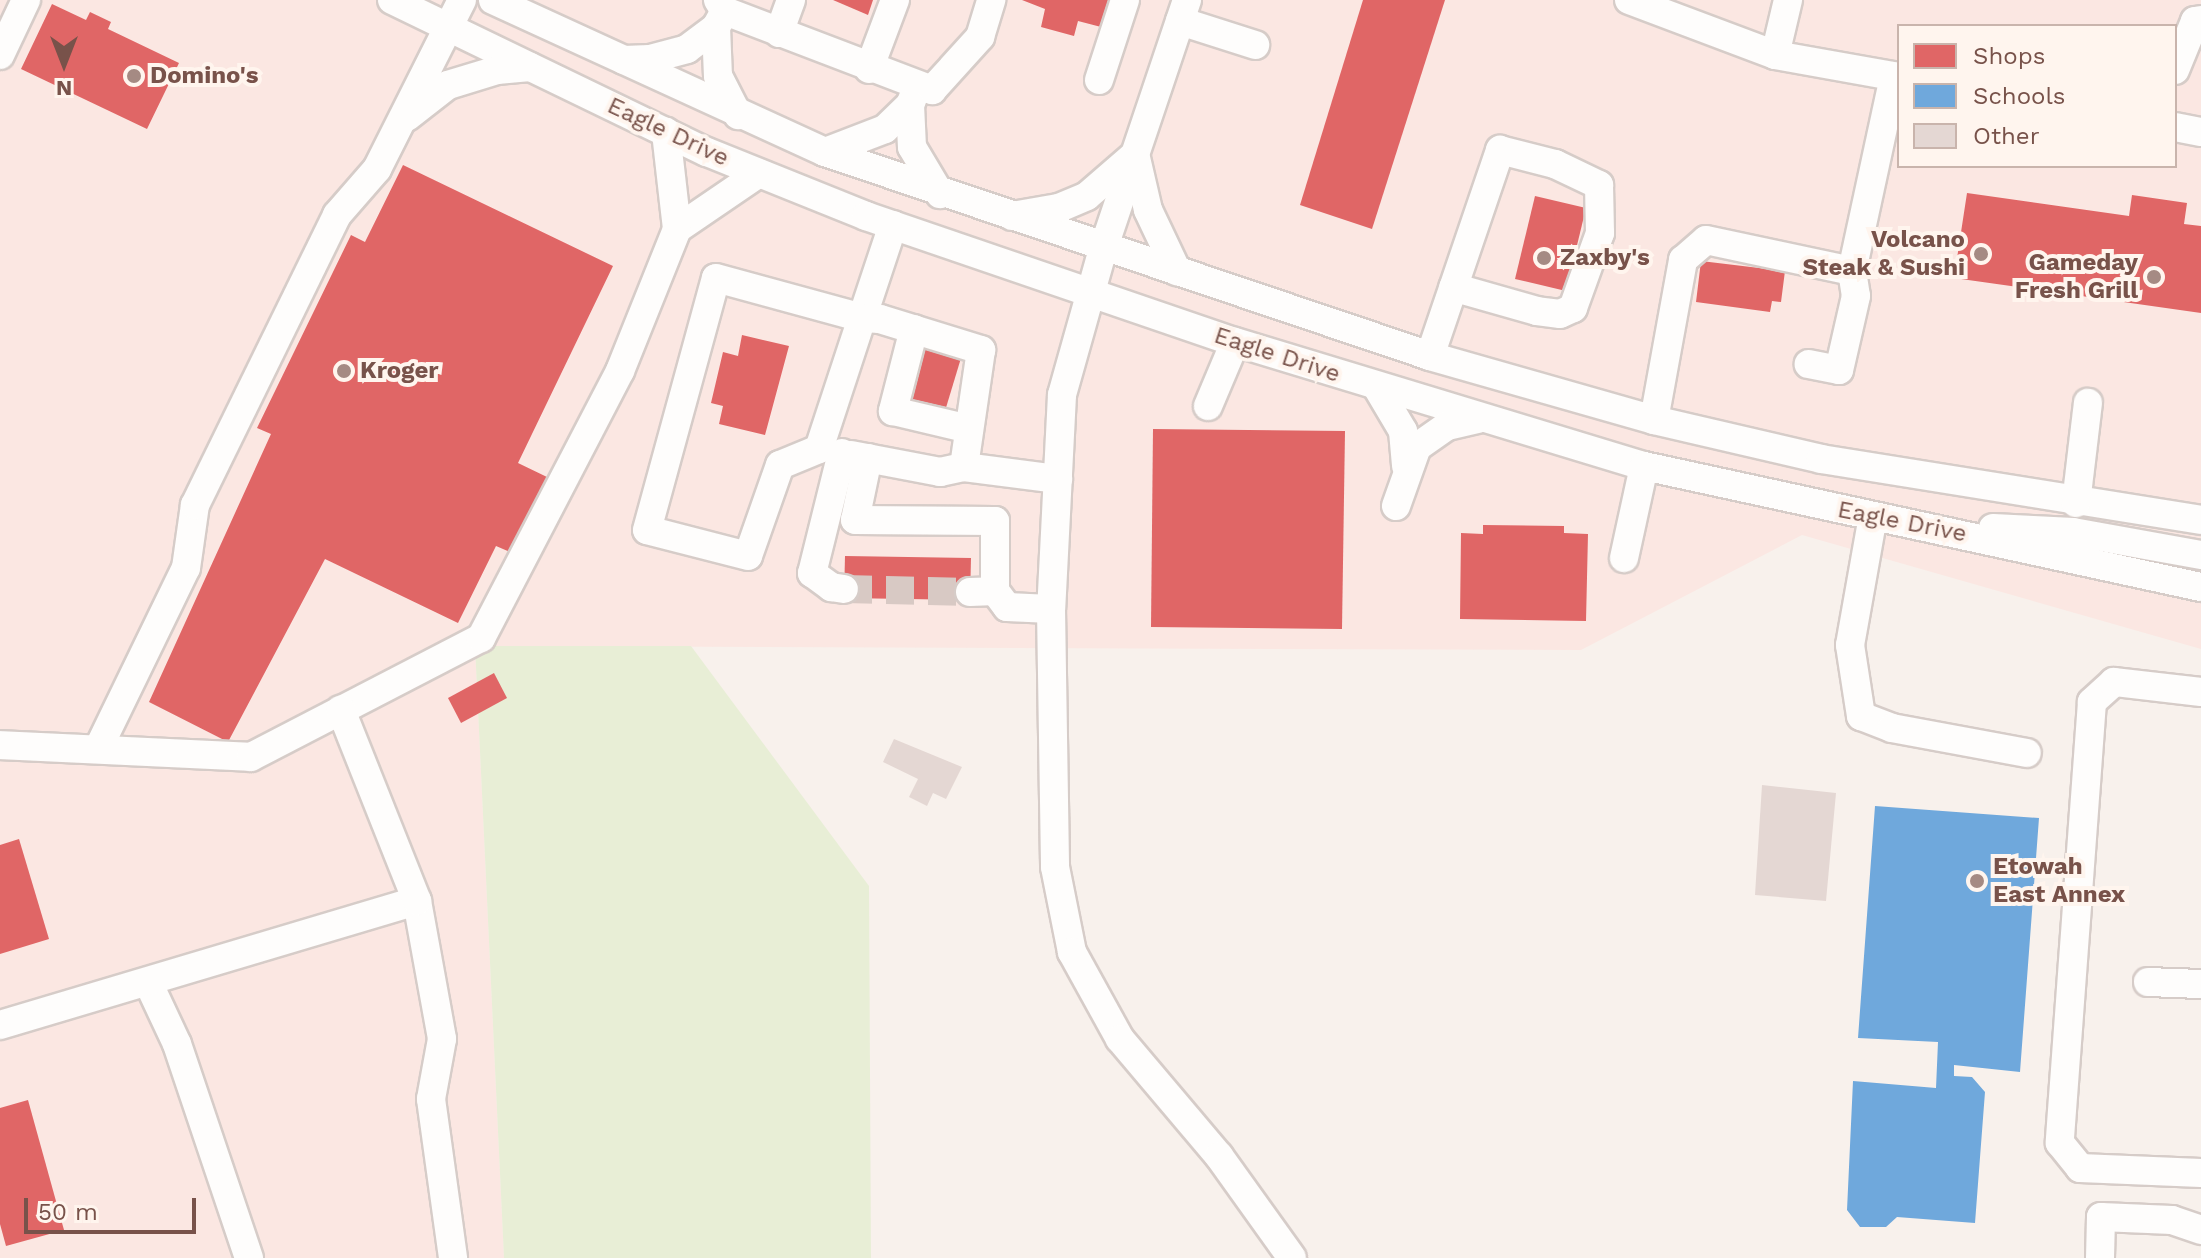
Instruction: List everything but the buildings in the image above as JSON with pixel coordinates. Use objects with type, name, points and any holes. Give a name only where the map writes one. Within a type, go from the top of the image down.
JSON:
[{"type":"street","points":[[0,53],[26,0]]},
{"type":"street","name":"Eagle Drive","points":[[392,0],[666,132],[759,173],[893,225],[1235,342],[1479,419],[1644,466],[2201,587]]},
{"type":"street","points":[[98,749],[186,568],[195,505],[337,215],[377,169],[462,0]]},
{"type":"street","name":"Eagle Drive","points":[[493,0],[738,115],[825,152],[1103,249],[1430,356],[1654,420],[1821,459],[2076,503],[2201,520]]},
{"type":"street","points":[[779,33],[791,0]]},
{"type":"street","points":[[869,69],[895,0]]},
{"type":"street","points":[[974,0],[980,37]]},
{"type":"street","points":[[980,37],[988,0]]},
{"type":"street","points":[[980,37],[999,0]]},
{"type":"street","points":[[825,152],[885,129],[980,37],[1006,0]]},
{"type":"street","points":[[1099,80],[1125,0]]},
{"type":"street","points":[[1629,0],[1775,55],[1896,77],[1852,271],[1856,296],[1839,370],[1809,364]]},
{"type":"street","points":[[1775,55],[1788,0]]},
{"type":"street","points":[[1255,45],[1184,10],[1103,249],[1062,395],[1051,609],[1055,867],[1072,952],[1120,1039],[1219,1156],[1292,1258]]},
{"type":"street","points":[[618,60],[673,55],[719,13]]},
{"type":"street","points":[[719,13],[869,69],[920,94]]},
{"type":"street","points":[[719,13],[718,76],[738,115]]},
{"type":"street","points":[[2177,65],[2195,21],[2201,20]]},
{"type":"street","points":[[398,126],[448,85],[497,70],[530,67]]},
{"type":"street","points":[[920,94],[913,150],[940,194]]},
{"type":"street","points":[[2177,127],[2201,132]]},
{"type":"street","points":[[0,745],[251,757],[481,638],[620,371],[677,229],[666,132]]},
{"type":"street","points":[[1430,356],[1453,287],[1500,150],[1555,164],[1599,185],[1600,233],[1573,308],[1560,314],[1453,287]]},
{"type":"street","points":[[1006,216],[1059,208],[1087,196],[1136,154]]},
{"type":"street","points":[[1136,154],[1148,210],[1177,271]]},
{"type":"street","points":[[677,229],[759,173]]},
{"type":"street","points":[[844,589],[831,587],[812,573],[843,453],[862,318],[893,225]]},
{"type":"street","points":[[1654,420],[1683,260],[1706,240],[1852,271]]},
{"type":"street","points":[[964,467],[981,350],[914,329],[716,278],[647,530],[748,556],[780,465],[843,453],[940,472],[964,467],[1058,479]]},
{"type":"street","points":[[914,329],[893,411],[969,429]]},
{"type":"street","points":[[1208,406],[1235,342]]},
{"type":"street","points":[[1377,387],[1403,431],[1406,466]]},
{"type":"street","points":[[2076,503],[2088,403]]},
{"type":"street","points":[[1396,506],[1406,466],[1417,447],[1435,432],[1479,419]]},
{"type":"street","points":[[843,453],[855,520],[995,521],[982,591],[1007,607],[1051,609]]},
{"type":"street","points":[[1624,558],[1644,466]]},
{"type":"street","points":[[1873,516],[1850,645],[1861,716],[1892,728],[2027,753]]},
{"type":"street","points":[[1945,530],[2049,529],[2201,555]]},
{"type":"street","points":[[2201,692],[2114,682],[2092,702],[2060,1143],[2080,1168],[2201,1173]]},
{"type":"street","points":[[341,710],[417,901],[442,1039],[431,1099],[453,1258]]},
{"type":"street","points":[[0,1025],[417,901]]},
{"type":"street","points":[[148,982],[177,1044],[249,1258]]},
{"type":"street","points":[[2148,982],[2201,984]]},
{"type":"street","points":[[2100,1258],[2101,1217],[2172,1220],[2201,1230]]},
{"type":"shaded area","points":[[0,0],[2201,0],[2201,649],[1802,535],[1581,650],[475,646],[504,1258],[0,1258]]},
{"type":"green space","points":[[475,646],[691,646],[869,886],[871,1258],[504,1258]]},
{"type":"tunnel","points":[[844,589],[970,592]]},
{"type":"place","name":"Domino's","points":[[134,76]]},
{"type":"place","name":"Volcano Steak & Sushi","points":[[1981,254]]},
{"type":"place","name":"Zaxby's","points":[[1544,258]]},
{"type":"place","name":"Gameday Fresh Grill","points":[[2154,277]]},
{"type":"place","name":"Kroger","points":[[344,371]]},
{"type":"place","name":"Etowah East Annex","points":[[1977,881]]}]
